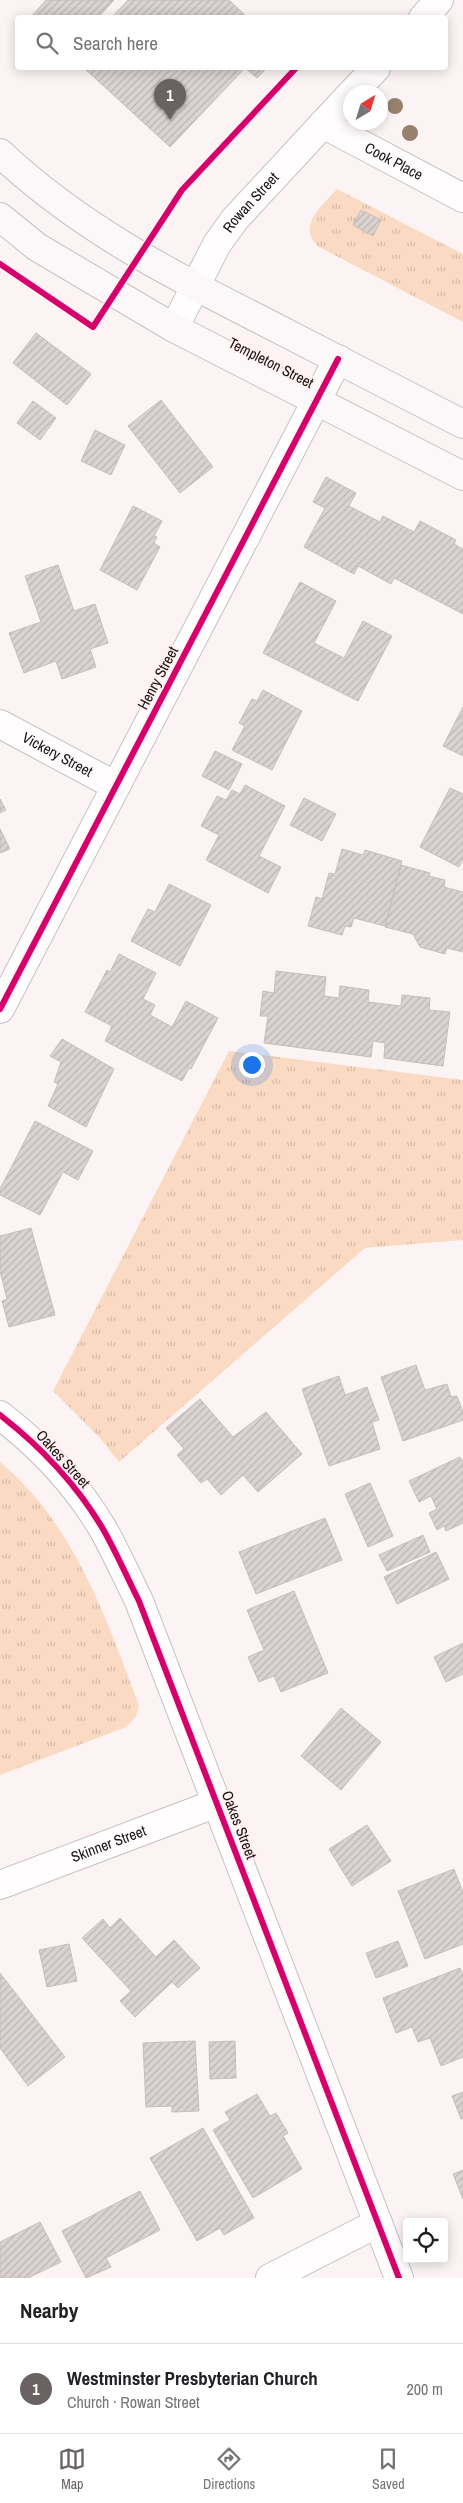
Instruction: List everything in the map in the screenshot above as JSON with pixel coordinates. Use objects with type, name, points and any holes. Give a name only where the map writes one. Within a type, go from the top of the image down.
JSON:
[{"type":"street","points":[[426,15],[439,0]]},
{"type":"street","name":"Rowan Street","points":[[360,85],[374,70]]},
{"type":"street","name":"Rowan Street","points":[[174,328],[217,244],[235,218],[343,103]]},
{"type":"street","name":"Cook Place","points":[[323,124],[463,198]]},
{"type":"street","points":[[0,153],[34,185],[120,244],[195,287],[463,424]]},
{"type":"street","name":"Templeton Street","points":[[0,217],[37,247],[174,328],[463,476]]},
{"type":"street","name":"Henry Street","points":[[0,1009],[338,359]]},
{"type":"street","name":"Vickery Street","points":[[0,724],[116,786]]},
{"type":"street","name":"Oakes Street","points":[[0,1415],[28,1437],[80,1496],[103,1529],[139,1601],[399,2278]]},
{"type":"street","name":"Skinner Street","points":[[0,1885],[217,1803]]},
{"type":"street","points":[[270,2278],[378,2223]]},
{"type":"green space","points":[[337,189],[463,254],[463,322],[319,247],[310,231],[311,224],[319,209]]},
{"type":"green space","points":[[229,1051],[463,1080],[463,1240],[365,1248],[119,1462],[99,1437],[53,1391]]},
{"type":"green space","points":[[0,1462],[26,1487],[49,1514],[68,1543],[100,1606],[139,1705],[136,1717],[126,1727],[0,1775]]},
{"type":"building","points":[[46,0],[114,0],[101,15],[33,15]]},
{"type":"building","points":[[128,0],[229,0],[245,15],[114,15]]},
{"type":"building","points":[[86,70],[243,70],[170,147]]},
{"type":"building","points":[[247,70],[265,70],[257,78]]},
{"type":"building","points":[[361,210],[381,220],[373,236],[353,225]]},
{"type":"building","points":[[36,333],[91,374],[67,405],[13,363]]},
{"type":"building","points":[[161,400],[213,467],[180,493],[128,426]]},
{"type":"building","points":[[33,401],[56,418],[40,440],[17,423]]},
{"type":"building","points":[[95,430],[125,445],[111,475],[81,461]]},
{"type":"building","points":[[326,477],[356,493],[349,506],[380,522],[383,516],[414,532],[420,521],[456,540],[454,544],[463,549],[463,614],[394,578],[391,584],[358,566],[354,574],[304,547],[325,508],[313,502]]},
{"type":"building","points":[[133,506],[162,521],[154,536],[157,537],[154,543],[160,547],[137,590],[100,570]]},
{"type":"building","points":[[58,565],[74,611],[95,604],[108,643],[90,649],[96,667],[62,679],[56,661],[24,673],[9,633],[41,622],[25,576]]},
{"type":"building","points":[[300,582],[336,601],[314,643],[344,658],[363,621],[392,636],[358,701],[263,653]]},
{"type":"building","points":[[263,690],[302,711],[272,770],[232,750],[245,726],[239,723],[252,699],[257,701]]},
{"type":"building","points":[[463,707],[463,756],[443,746]]},
{"type":"building","points":[[215,751],[242,764],[229,790],[202,776]]},
{"type":"building","points":[[245,785],[285,806],[259,856],[281,867],[268,893],[206,860],[219,835],[201,826],[217,796],[226,800],[232,790],[240,794]]},
{"type":"building","points":[[450,788],[463,794],[463,859],[459,867],[420,847]]},
{"type":"building","points":[[304,798],[336,814],[322,841],[290,825]]},
{"type":"building","points":[[0,799],[6,810],[0,813]]},
{"type":"building","points":[[0,829],[10,849],[0,853]]},
{"type":"building","points":[[342,849],[363,855],[365,850],[402,861],[385,926],[354,918],[351,927],[345,926],[342,935],[308,926],[316,897],[322,899],[329,873],[335,874]]},
{"type":"building","points":[[401,865],[430,873],[429,876],[445,880],[444,887],[463,892],[463,952],[447,948],[445,954],[420,947],[413,934],[385,927]]},
{"type":"building","points":[[169,884],[211,905],[180,966],[131,941],[148,909],[155,912]]},
{"type":"building","points":[[119,954],[156,973],[143,999],[155,1005],[150,1015],[172,1027],[186,1001],[218,1018],[191,1069],[189,1068],[182,1081],[105,1041],[112,1026],[85,1012],[107,970],[110,972]]},
{"type":"building","points":[[276,971],[326,977],[324,996],[339,998],[340,986],[369,990],[368,1002],[401,1006],[402,995],[430,998],[429,1010],[450,1012],[443,1066],[384,1058],[385,1043],[373,1041],[371,1057],[264,1043],[268,1016],[260,1016],[263,991],[274,993]]},
{"type":"building","points":[[62,1039],[114,1069],[86,1127],[48,1106],[58,1084],[54,1082],[61,1062],[50,1056]]},
{"type":"building","points":[[35,1121],[93,1151],[78,1180],[63,1172],[40,1215],[0,1195],[0,1189]]},
{"type":"building","points":[[31,1228],[55,1315],[9,1327],[2,1301],[7,1299],[0,1271],[0,1236]]},
{"type":"building","points":[[416,1365],[425,1390],[447,1384],[451,1397],[457,1396],[463,1412],[463,1420],[403,1441],[381,1377]]},
{"type":"building","points":[[339,1376],[345,1395],[367,1387],[379,1420],[372,1422],[380,1449],[329,1466],[302,1389]]},
{"type":"building","points":[[200,1399],[233,1437],[266,1412],[302,1454],[258,1492],[243,1475],[221,1495],[207,1479],[201,1483],[177,1455],[184,1449],[166,1428]]},
{"type":"building","points":[[460,1457],[463,1462],[463,1523],[446,1531],[444,1526],[437,1530],[429,1513],[437,1509],[431,1496],[419,1502],[409,1481]]},
{"type":"building","points":[[370,1483],[393,1536],[368,1547],[345,1494]]},
{"type":"building","points":[[325,1518],[342,1560],[256,1594],[239,1552]]},
{"type":"building","points":[[423,1535],[430,1552],[387,1571],[379,1555]]},
{"type":"building","points":[[436,1552],[449,1579],[397,1604],[384,1577]]},
{"type":"building","points":[[294,1591],[328,1673],[281,1692],[274,1676],[259,1682],[248,1657],[264,1650],[247,1610]]},
{"type":"building","points":[[463,1643],[463,1674],[446,1682],[434,1657]]},
{"type":"building","points":[[341,1708],[381,1742],[341,1790],[301,1756]]},
{"type":"building","points":[[367,1825],[391,1861],[352,1886],[329,1849]]},
{"type":"building","points":[[454,1869],[463,1892],[463,1944],[425,1959],[398,1891]]},
{"type":"building","points":[[120,1918],[156,1957],[174,1940],[200,1968],[178,1988],[172,1982],[135,2017],[120,2001],[131,1991],[82,1938],[103,1919],[110,1928]]},
{"type":"building","points":[[398,1941],[408,1966],[376,1978],[366,1953]]},
{"type":"building","points":[[69,1944],[77,1981],[47,1987],[39,1950]]},
{"type":"building","points":[[460,1968],[463,1975],[463,2057],[441,2066],[430,2038],[418,2042],[412,2027],[396,2033],[383,1998]]},
{"type":"building","points":[[0,1973],[65,2057],[28,2086],[0,2048]]},
{"type":"building","points":[[195,2041],[199,2111],[172,2112],[172,2106],[146,2107],[143,2043]]},
{"type":"building","points":[[235,2041],[236,2078],[210,2079],[209,2042]]},
{"type":"building","points":[[463,2092],[463,2118],[461,2119],[452,2096]]},
{"type":"building","points":[[257,2094],[270,2116],[276,2113],[288,2133],[283,2136],[302,2169],[253,2198],[213,2130],[230,2120],[225,2112]]},
{"type":"building","points":[[203,2128],[254,2218],[224,2235],[220,2228],[197,2241],[150,2158]]},
{"type":"building","points":[[463,2170],[463,2199],[453,2174]]},
{"type":"building","points":[[140,2191],[160,2230],[106,2258],[111,2267],[86,2278],[62,2231]]},
{"type":"building","points":[[40,2222],[61,2262],[28,2278],[0,2278],[0,2242]]},
{"type":"cycle path","points":[[0,264],[93,327],[182,190],[294,70]]},
{"type":"cycle path","points":[[0,1009],[338,359]]},
{"type":"cycle path","points":[[0,1415],[43,1453],[82,1497],[103,1529],[139,1601],[399,2278]]},
{"type":"place","name":"Westminster Presbyterian Church","points":[[170,120]]}]
